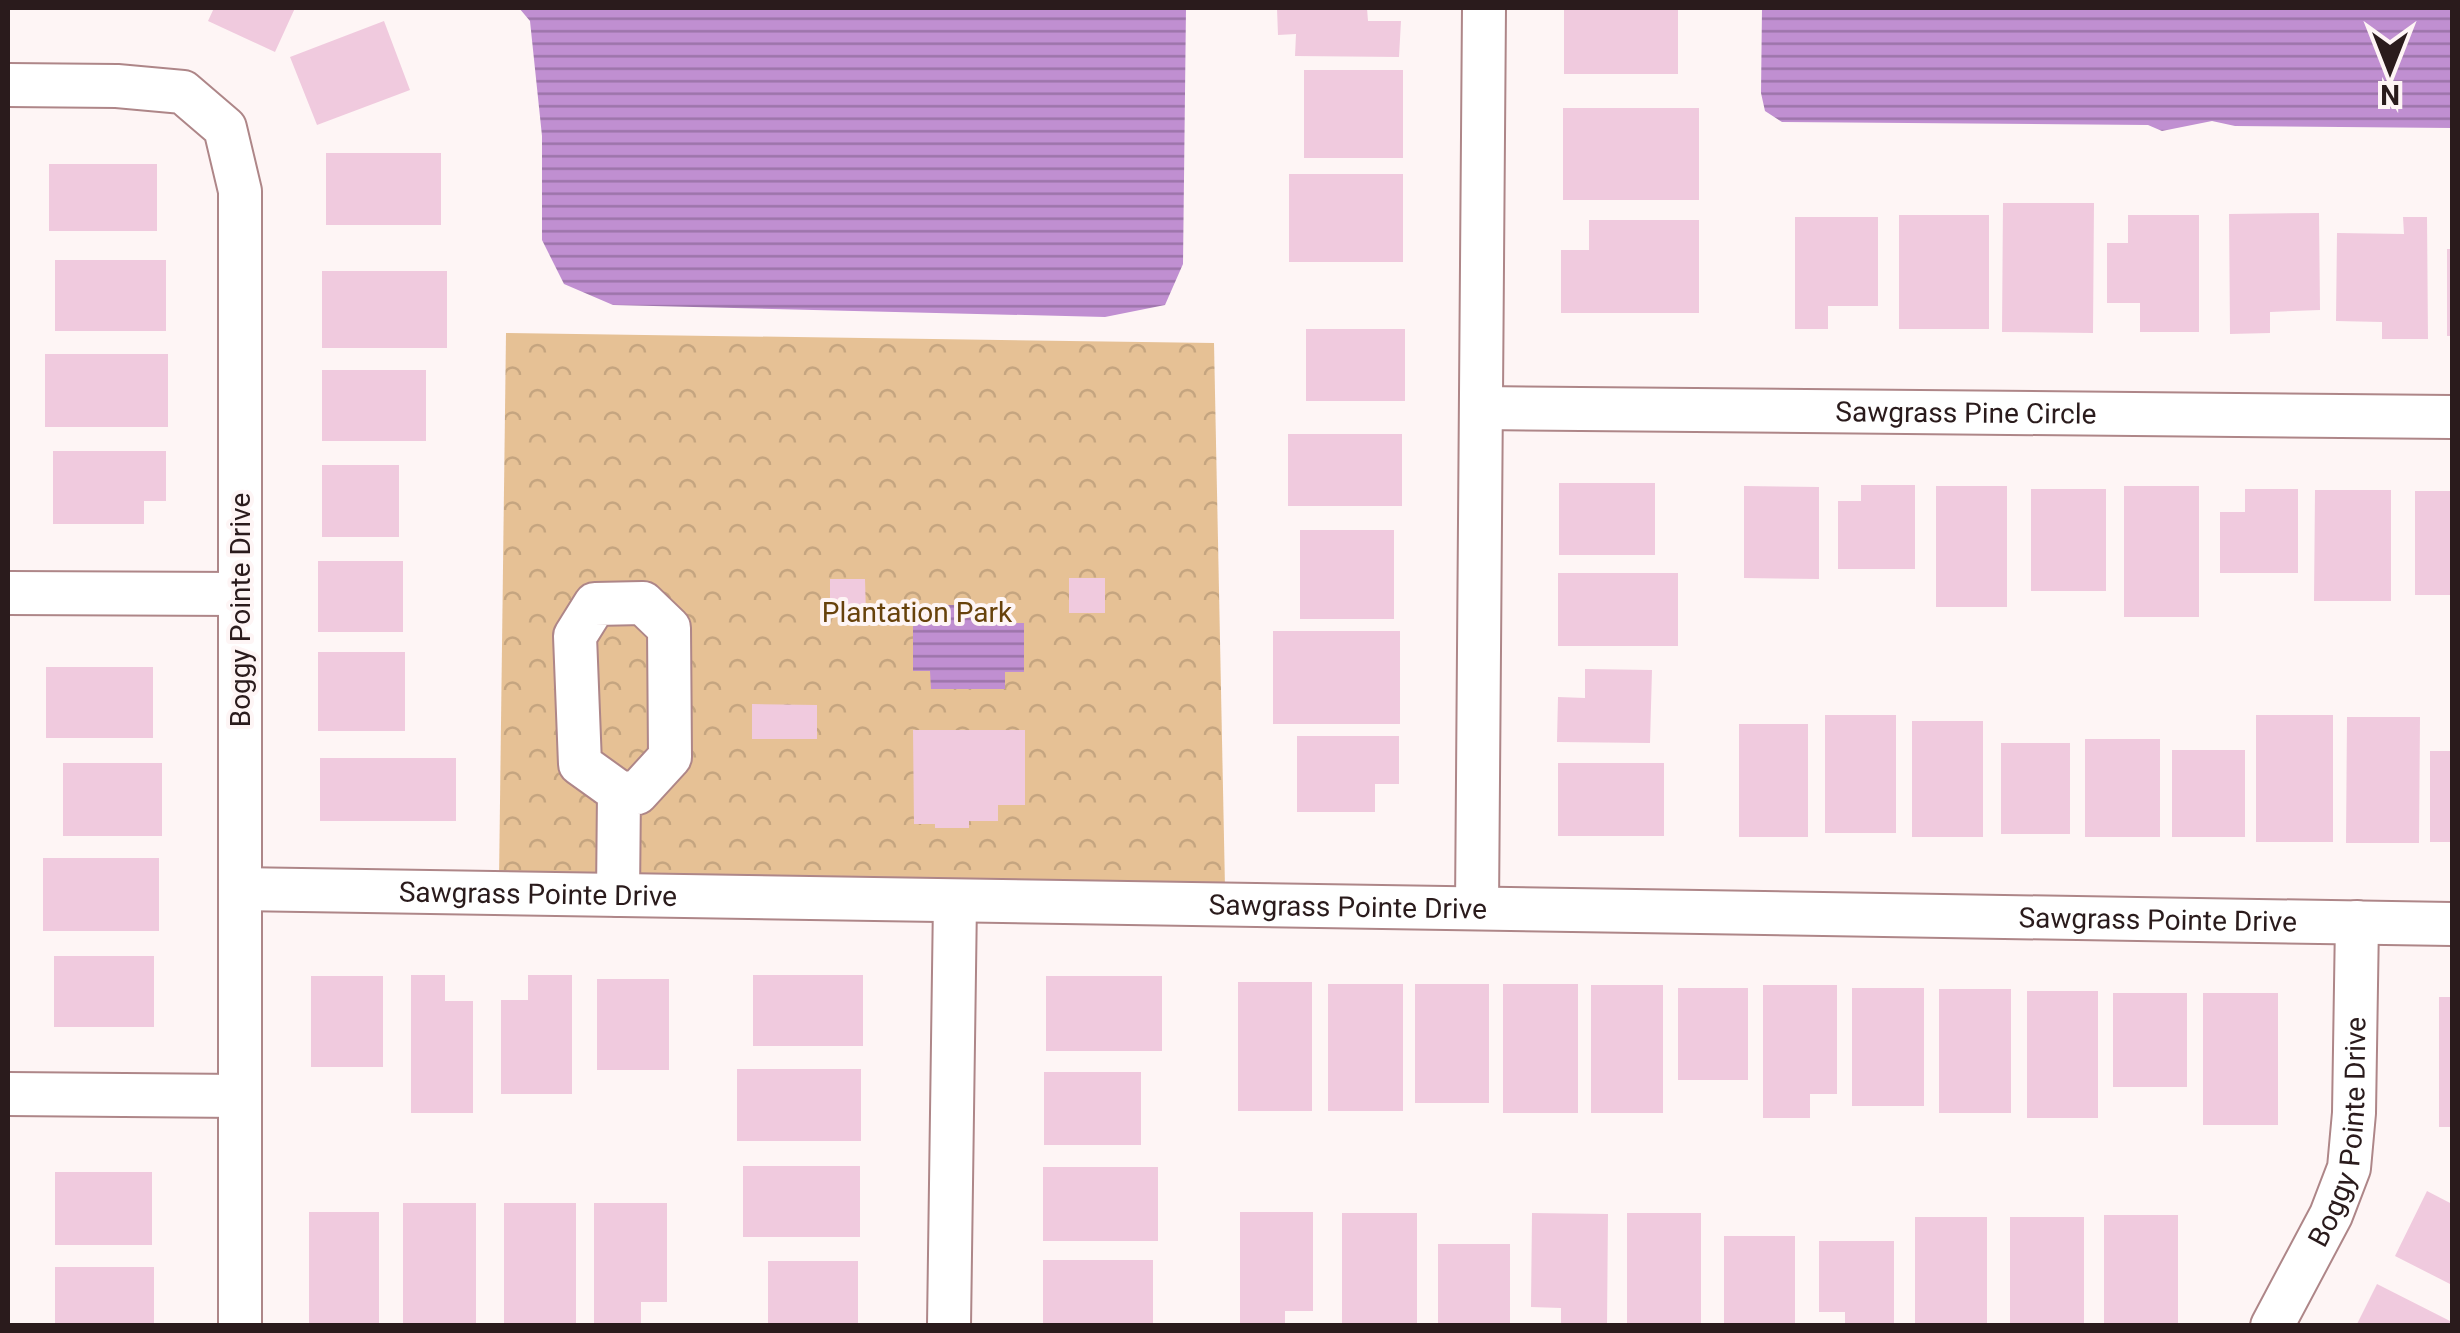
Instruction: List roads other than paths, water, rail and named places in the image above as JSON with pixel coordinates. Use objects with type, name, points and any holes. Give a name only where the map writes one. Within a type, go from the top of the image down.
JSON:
[{"type":"street","points":[[1477,908],[1484,8]]},
{"type":"street","name":"Boggy Pointe Drive","points":[[8,85],[117,86],[183,92],[225,128],[240,191],[240,1326]]},
{"type":"street","name":"Sawgrass Pine Circle","points":[[1481,408],[2452,417]]},
{"type":"street","points":[[8,593],[240,594]]},
{"type":"street","points":[[618,895],[620,792]]},
{"type":"street","name":"Sawgrass Pointe Drive","points":[[240,890],[2452,924]]},
{"type":"street","points":[[949,1326],[955,901]]},
{"type":"street","name":"Boggy Pointe Drive","points":[[2272,1326],[2331,1215],[2350,1168],[2357,922]]},
{"type":"street","points":[[8,1094],[240,1096]]},
{"type":"park label","name":"Plantation Park","points":[[917,612]]}]
